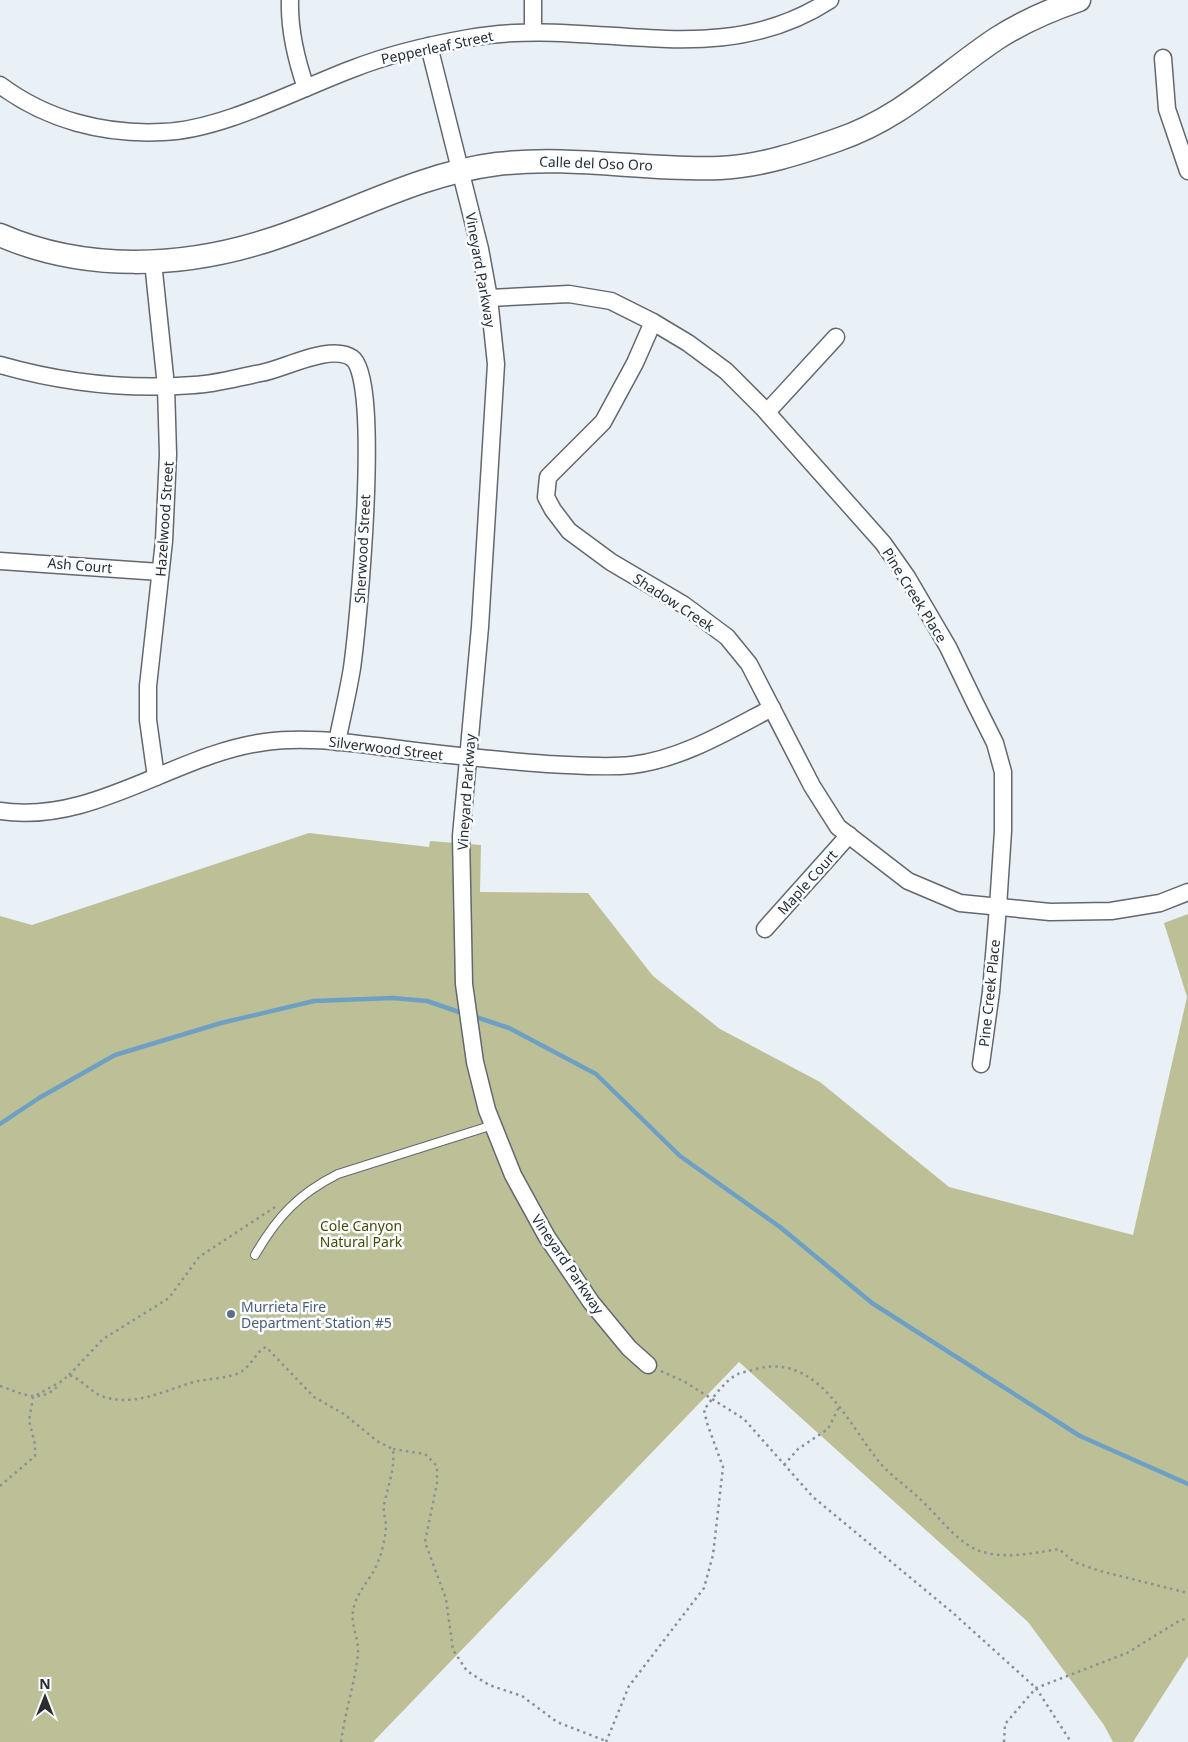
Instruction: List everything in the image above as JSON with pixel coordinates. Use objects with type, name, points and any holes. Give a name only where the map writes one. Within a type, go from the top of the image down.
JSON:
[{"type":"main road","name":"Calle del Oso Oro","points":[[0,235],[40,250],[77,258],[153,262],[194,258],[262,242],[393,192],[494,164],[574,160],[689,168],[723,168],[779,158],[842,138],[906,107],[998,38],[1045,13],[1079,0]]},
{"type":"street","points":[[290,0],[293,38],[298,65],[306,88]]},
{"type":"street","points":[[532,0],[533,30]]},
{"type":"street","name":"Pepperleaf Street","points":[[0,85],[12,94],[63,120],[113,131],[136,133],[192,129],[250,110],[368,63],[428,46],[479,36],[533,30],[692,40],[730,38],[756,33],[789,22],[830,0]]},
{"type":"street","name":"Vineyard Parkway","points":[[428,46],[462,172],[490,298],[496,364],[480,627],[461,836],[464,984],[475,1062],[487,1110],[493,1125],[514,1175],[547,1237],[590,1302],[629,1348],[648,1365]]},
{"type":"street","points":[[1163,58],[1167,109],[1188,172]]},
{"type":"street","name":"Hazelwood Street","points":[[153,262],[166,386],[168,454],[164,541],[148,695],[148,720],[156,776]]},
{"type":"street","name":"Pine Creek Place","points":[[490,298],[569,294],[611,301],[653,322],[726,371],[766,412],[888,550],[948,647],[995,743],[1003,772],[1003,831],[998,907],[991,992],[981,1064]]},
{"type":"street","name":"Shadow Creek","points":[[653,322],[635,363],[603,422],[548,477],[546,497],[569,531],[611,562],[684,605],[727,637],[749,664],[812,786],[838,827],[908,881],[960,902],[1050,912],[1111,911],[1160,902],[1188,892]]},
{"type":"street","points":[[766,412],[836,337]]},
{"type":"street","name":"Sherwood Street","points":[[166,386],[196,385],[266,372],[308,358],[336,353],[352,358],[361,369],[365,390],[367,447],[357,626],[352,668],[337,742]]},
{"type":"street","points":[[0,365],[81,383],[166,386]]},
{"type":"street","name":"Ash Court","points":[[0,560],[160,572]]},
{"type":"street","name":"Silverwood Street","points":[[0,811],[15,813],[64,810],[218,754],[263,742],[301,739],[467,758],[585,766],[632,765],[672,756],[772,708]]},
{"type":"street","name":"Maple Court","points":[[765,929],[849,836]]},
{"type":"lane","points":[[255,1256],[271,1227],[295,1201],[316,1185],[338,1174],[493,1125]]},
{"type":"path","points":[[0,1386],[33,1397],[50,1395],[104,1339],[169,1298],[199,1257],[277,1205]]},
{"type":"path","points":[[69,1375],[75,1377],[103,1397],[129,1400],[146,1398],[195,1382],[238,1373],[252,1364],[261,1349],[266,1347],[314,1397],[344,1414],[377,1441],[393,1449],[425,1454],[437,1466],[437,1483],[425,1542],[446,1599],[453,1650],[468,1671],[489,1685],[522,1696],[557,1722],[606,1741],[629,1686],[704,1588],[713,1555],[723,1467],[704,1410],[712,1399],[737,1374],[764,1367],[788,1366],[818,1383],[880,1463],[925,1503],[952,1533],[982,1552],[1016,1556],[1059,1549],[1074,1562],[1100,1571],[1188,1593]]},
{"type":"path","points":[[648,1365],[685,1382],[744,1419],[812,1497],[953,1613],[1036,1688],[1071,1742]]},
{"type":"path","points":[[33,1397],[62,1382]]},
{"type":"path","points":[[0,1486],[35,1456],[35,1444],[29,1421],[33,1397]]},
{"type":"path","points":[[784,1465],[798,1450],[828,1429],[839,1408]]},
{"type":"path","points":[[341,1742],[344,1713],[356,1671],[358,1645],[353,1629],[353,1612],[361,1587],[376,1566],[381,1550],[386,1524],[383,1507],[395,1466],[393,1449]]},
{"type":"path","points":[[1004,1742],[1005,1724],[1036,1688],[1127,1652],[1178,1621],[1188,1618]]},
{"type":"green space","name":"Cole Canyon Natural Park","points":[[309,833],[429,847],[430,841],[481,845],[480,892],[588,893],[653,976],[720,1029],[820,1082],[949,1187],[1133,1235],[1187,997],[1164,923],[1188,914],[1188,1656],[1133,1742],[1113,1742],[1104,1725],[1028,1622],[739,1362],[373,1742],[0,1742],[0,916],[32,925]]},
{"type":"waterway","points":[[0,1124],[39,1098],[115,1055],[221,1023],[314,1001],[393,998],[427,1001],[465,1014]]},
{"type":"waterway","points":[[473,1016],[509,1028],[596,1074],[680,1156],[780,1227],[872,1303],[1080,1436],[1188,1484]]},
{"type":"place","name":"Murrieta Fire Department Station #5","points":[[231,1314]]}]
